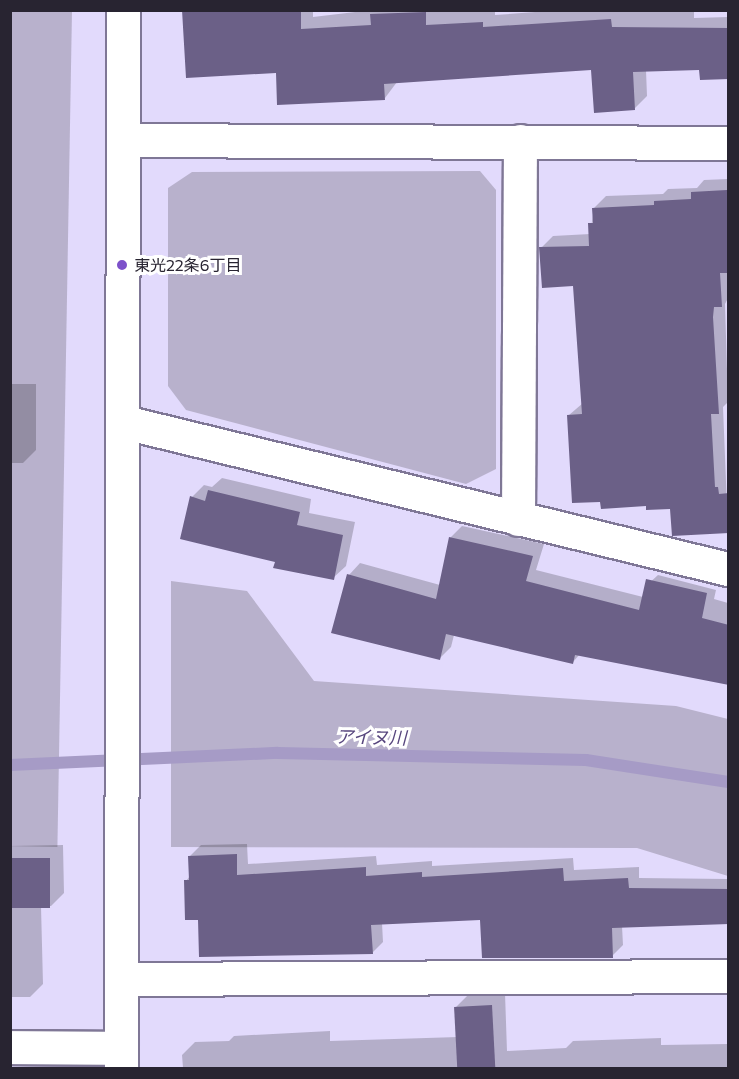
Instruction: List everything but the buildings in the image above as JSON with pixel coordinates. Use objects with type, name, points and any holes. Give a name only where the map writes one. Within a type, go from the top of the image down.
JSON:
[{"type":"street","points":[[10,1047],[121,1058],[123,10]]},
{"type":"street","points":[[123,140],[729,143]]},
{"type":"street","points":[[518,519],[520,141]]},
{"type":"street","points":[[124,422],[729,569]]},
{"type":"street","points":[[121,979],[729,976]]},
{"type":"shaded area","points":[[11,10],[72,11],[57,847],[10,846]]},
{"type":"shaded area","points":[[480,171],[496,190],[496,469],[466,484],[186,410],[168,386],[168,188],[192,172]]},
{"type":"shaded area","points":[[171,581],[247,591],[314,681],[676,706],[728,719],[728,876],[637,848],[171,847]]},
{"type":"waterway","name":"アイヌ川","points":[[10,765],[278,753],[586,760],[728,782]]},
{"type":"place","name":"東光22条6丁目","points":[[122,265]]}]
